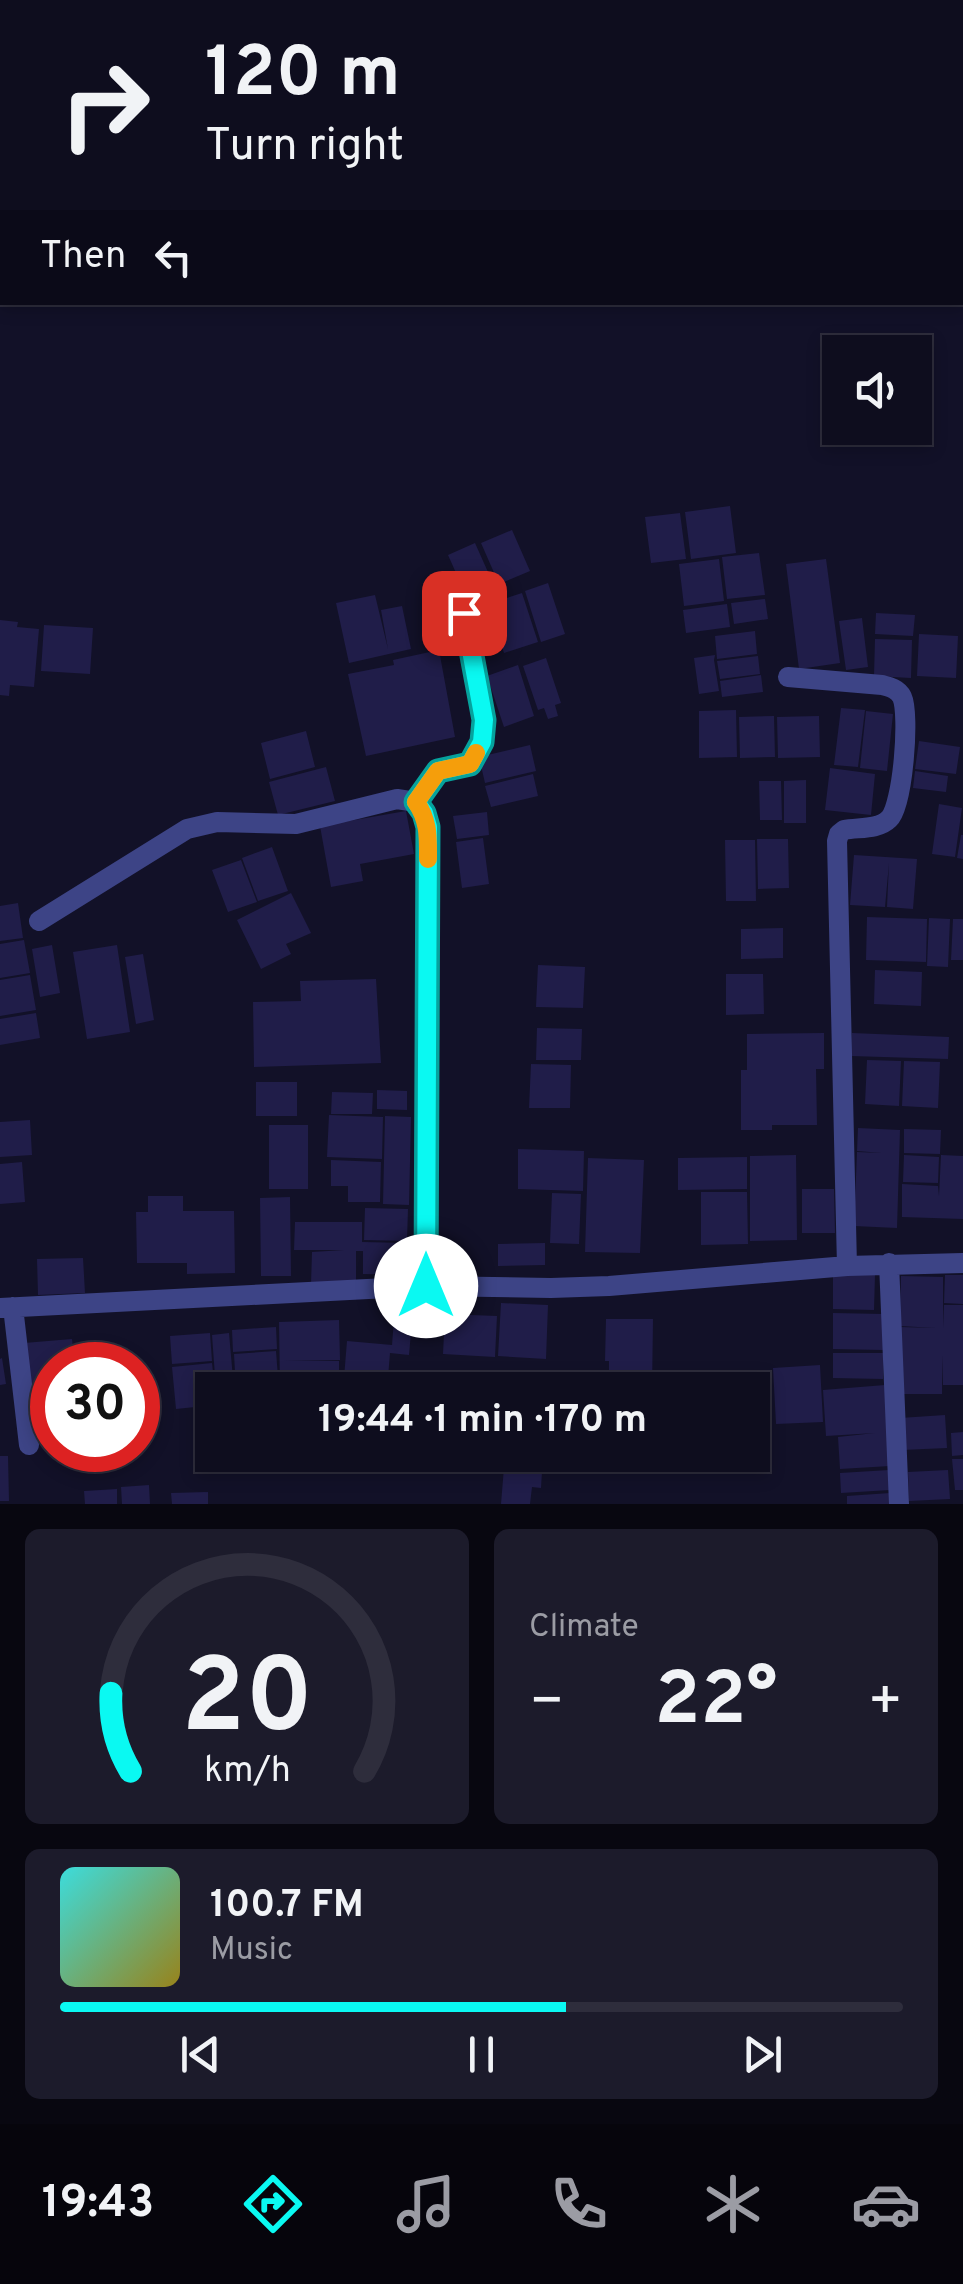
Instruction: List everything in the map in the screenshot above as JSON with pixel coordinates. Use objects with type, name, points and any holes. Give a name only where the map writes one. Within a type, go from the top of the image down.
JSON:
[{"type":"street","points":[[416,802],[438,771],[470,764],[482,742],[484,720],[464,613]]},
{"type":"street","points":[[788,677],[882,685],[895,689],[902,697],[904,709],[903,775],[892,817],[882,824],[844,830],[837,841],[847,1266]]},
{"type":"street","points":[[39,921],[187,829],[217,822],[296,824],[398,799],[416,802],[428,827],[426,1286]]},
{"type":"street","points":[[29,1445],[6,1307],[426,1286],[608,1286],[847,1266],[963,1263]]},
{"type":"street","points":[[890,1264],[899,1504]]},
{"type":"building","points":[[730,506],[736,553],[691,559],[685,512]]},
{"type":"building","points":[[680,513],[686,559],[651,563],[645,517]]},
{"type":"building","points":[[512,530],[530,571],[499,584],[481,543]]},
{"type":"building","points":[[475,543],[496,590],[469,602],[448,555]]},
{"type":"building","points":[[759,553],[765,595],[727,599],[722,557]]},
{"type":"building","points":[[719,559],[724,601],[684,606],[679,564]]},
{"type":"building","points":[[826,559],[840,663],[799,669],[786,564]]},
{"type":"building","points":[[548,583],[565,634],[541,642],[525,591]]},
{"type":"building","points":[[522,593],[538,642],[504,653],[488,604]]},
{"type":"building","points":[[375,595],[388,649],[381,610],[402,606],[411,649],[349,663],[336,603]]},
{"type":"building","points":[[765,599],[768,619],[734,624],[731,603]]},
{"type":"building","points":[[727,604],[730,627],[686,633],[683,610]]},
{"type":"building","points":[[876,613],[915,615],[913,636],[875,634]]},
{"type":"building","points":[[862,618],[868,667],[846,670],[839,621]]},
{"type":"building","points":[[0,620],[39,629],[34,687],[10,685],[9,696],[0,695]]},
{"type":"building","points":[[44,625],[93,628],[90,674],[41,671]]},
{"type":"building","points":[[755,631],[757,654],[717,659],[715,636]]},
{"type":"building","points":[[919,634],[958,636],[956,678],[917,676]]},
{"type":"building","points":[[875,639],[912,640],[911,678],[874,676]]},
{"type":"building","points":[[439,650],[455,737],[366,756],[348,674],[394,665],[393,660]]},
{"type":"building","points":[[715,655],[719,691],[699,694],[694,658]]},
{"type":"building","points":[[758,656],[760,674],[720,679],[717,661]]},
{"type":"building","points":[[546,658],[561,703],[555,705],[558,716],[548,719],[544,708],[538,710],[523,666]]},
{"type":"building","points":[[518,665],[534,716],[504,727],[487,676]]},
{"type":"building","points":[[761,675],[763,692],[722,697],[720,681]]},
{"type":"building","points":[[841,708],[865,710],[858,767],[834,765]]},
{"type":"building","points":[[736,710],[737,757],[699,758],[699,711]]},
{"type":"building","points":[[866,711],[893,714],[887,771],[860,768]]},
{"type":"building","points":[[774,716],[775,757],[740,758],[739,717]]},
{"type":"building","points":[[819,716],[820,757],[778,758],[777,717]]},
{"type":"building","points":[[306,731],[315,767],[270,779],[261,743]]},
{"type":"building","points":[[919,741],[960,747],[956,774],[915,769]]},
{"type":"building","points":[[530,745],[536,771],[485,783],[479,757]]},
{"type":"building","points":[[326,767],[335,801],[278,815],[269,782]]},
{"type":"building","points":[[830,768],[875,774],[871,815],[825,810]]},
{"type":"building","points":[[915,771],[948,776],[946,792],[913,788]]},
{"type":"building","points":[[533,774],[538,796],[491,807],[485,786]]},
{"type":"building","points":[[806,780],[806,823],[784,823],[784,781]]},
{"type":"building","points":[[759,781],[781,781],[782,820],[760,820]]},
{"type":"building","points":[[939,804],[962,808],[955,857],[932,854]]},
{"type":"building","points":[[406,811],[414,854],[360,864],[363,881],[331,887],[320,826]]},
{"type":"building","points":[[487,812],[489,835],[457,839],[453,816]]},
{"type":"building","points":[[963,835],[963,859],[957,858]]},
{"type":"building","points":[[483,838],[489,884],[462,888],[456,842]]},
{"type":"building","points":[[757,839],[788,839],[789,888],[758,889]]},
{"type":"building","points":[[725,840],[755,840],[756,901],[726,901]]},
{"type":"building","points":[[272,847],[288,891],[258,901],[242,858]]},
{"type":"building","points":[[854,855],[917,859],[913,909],[887,907],[889,863],[885,907],[850,905]]},
{"type":"building","points":[[241,860],[257,902],[228,912],[212,870]]},
{"type":"building","points":[[291,893],[311,933],[286,944],[291,954],[261,969],[237,920]]},
{"type":"building","points":[[18,903],[23,938],[0,941],[0,906]]},
{"type":"building","points":[[867,917],[927,919],[926,962],[866,960]]},
{"type":"building","points":[[929,918],[950,919],[948,967],[927,966]]},
{"type":"building","points":[[953,919],[963,919],[963,960],[951,960]]},
{"type":"building","points":[[783,928],[783,958],[741,959],[741,929]]},
{"type":"building","points":[[24,940],[30,973],[0,978],[0,944]]},
{"type":"building","points":[[52,945],[60,993],[40,997],[32,949]]},
{"type":"building","points":[[117,945],[130,1032],[87,1039],[73,952]]},
{"type":"building","points":[[143,954],[154,1020],[136,1024],[125,957]]},
{"type":"building","points":[[538,965],[585,967],[583,1008],[536,1007]]},
{"type":"building","points":[[875,970],[922,972],[921,1006],[874,1004]]},
{"type":"building","points":[[726,974],[763,974],[764,1014],[726,1015]]},
{"type":"building","points":[[30,975],[36,1010],[0,1016],[0,980]]},
{"type":"building","points":[[376,979],[381,1063],[254,1067],[253,1002],[301,1001],[300,981]]},
{"type":"building","points":[[36,1013],[40,1038],[0,1045],[0,1019]]},
{"type":"building","points":[[537,1028],[582,1029],[581,1060],[536,1060]]},
{"type":"building","points":[[824,1033],[824,1069],[816,1069],[817,1125],[741,1130],[741,1070],[747,1070],[747,1034]]},
{"type":"building","points":[[852,1033],[949,1037],[948,1059],[851,1056]]},
{"type":"building","points":[[867,1060],[901,1061],[899,1106],[865,1104]]},
{"type":"building","points":[[904,1061],[940,1062],[938,1108],[902,1106]]},
{"type":"building","points":[[531,1064],[571,1065],[570,1108],[529,1108]]},
{"type":"building","points":[[256,1082],[297,1082],[297,1116],[256,1116]]},
{"type":"building","points":[[377,1090],[407,1091],[407,1110],[377,1109]]},
{"type":"building","points":[[332,1092],[373,1093],[372,1114],[331,1114]]},
{"type":"building","points":[[329,1115],[383,1117],[382,1159],[327,1157]]},
{"type":"building","points":[[385,1116],[411,1117],[409,1205],[383,1204]]},
{"type":"building","points":[[30,1120],[32,1155],[0,1157],[0,1122]]},
{"type":"building","points":[[269,1125],[308,1125],[308,1189],[269,1189]]},
{"type":"building","points":[[858,1128],[900,1130],[897,1228],[854,1226],[857,1152],[882,1153],[857,1151]]},
{"type":"building","points":[[904,1129],[941,1130],[940,1154],[904,1153]]},
{"type":"building","points":[[518,1149],[584,1151],[583,1191],[518,1189]]},
{"type":"building","points":[[796,1155],[797,1240],[750,1241],[750,1156]]},
{"type":"building","points":[[904,1155],[939,1157],[938,1183],[903,1182]]},
{"type":"building","points":[[941,1155],[963,1156],[963,1219],[902,1217],[902,1184],[938,1186],[939,1196]]},
{"type":"building","points":[[747,1157],[747,1189],[678,1190],[678,1158]]},
{"type":"building","points":[[588,1158],[644,1160],[640,1253],[585,1252]]},
{"type":"building","points":[[331,1160],[381,1162],[380,1202],[348,1202],[348,1186],[331,1186]]},
{"type":"building","points":[[22,1162],[25,1202],[0,1204],[0,1164]]},
{"type":"building","points":[[802,1189],[834,1189],[835,1233],[802,1233]]},
{"type":"building","points":[[701,1192],[747,1192],[748,1244],[701,1245]]},
{"type":"building","points":[[552,1193],[581,1194],[579,1244],[550,1243]]},
{"type":"building","points":[[148,1196],[183,1196],[183,1211],[234,1211],[235,1273],[187,1274],[187,1263],[137,1263],[136,1212],[148,1212]]},
{"type":"building","points":[[290,1197],[291,1276],[261,1276],[260,1198]]},
{"type":"building","points":[[365,1208],[408,1209],[407,1241],[364,1240]]},
{"type":"building","points":[[295,1222],[362,1222],[362,1242],[407,1243],[406,1275],[363,1274],[363,1251],[356,1251],[356,1284],[311,1284],[312,1252],[344,1250],[294,1250]]},
{"type":"building","points":[[545,1243],[545,1265],[498,1266],[498,1244]]},
{"type":"building","points":[[83,1258],[85,1293],[38,1295],[37,1259]]},
{"type":"building","points":[[833,1274],[875,1275],[874,1310],[833,1309]]},
{"type":"building","points":[[945,1275],[963,1275],[963,1304],[944,1303]]},
{"type":"building","points":[[901,1276],[943,1277],[943,1328],[944,1305],[963,1305],[963,1385],[943,1385],[942,1355],[942,1394],[900,1394],[900,1327],[936,1328],[900,1326]]},
{"type":"building","points":[[501,1303],[548,1305],[546,1359],[498,1356]]},
{"type":"building","points":[[833,1313],[883,1314],[883,1350],[833,1349]]},
{"type":"building","points":[[445,1314],[497,1316],[495,1357],[443,1354]]},
{"type":"building","points":[[394,1319],[412,1321],[409,1355],[390,1353],[388,1372],[344,1372],[347,1341],[392,1345]]},
{"type":"building","points":[[606,1319],[653,1319],[652,1372],[609,1372],[609,1361],[605,1361]]},
{"type":"building","points":[[339,1320],[340,1360],[284,1361],[339,1361],[339,1372],[280,1372],[279,1322]]},
{"type":"building","points":[[276,1327],[277,1349],[233,1352],[232,1330]]},
{"type":"building","points":[[210,1333],[212,1361],[172,1364],[170,1336]]},
{"type":"building","points":[[229,1333],[232,1372],[215,1372],[212,1335]]},
{"type":"building","points":[[30,1342],[30,1407],[24,1343]]},
{"type":"building","points":[[276,1351],[278,1372],[235,1372],[234,1354]]},
{"type":"building","points":[[833,1353],[883,1353],[883,1379],[833,1378]]},
{"type":"building","points":[[0,1359],[6,1384],[0,1385]]},
{"type":"building","points":[[212,1363],[213,1372],[195,1372],[195,1407],[176,1409],[172,1367]]},
{"type":"building","points":[[820,1365],[823,1422],[776,1424],[773,1368]]},
{"type":"building","points":[[885,1385],[890,1466],[840,1469],[838,1437],[875,1433],[826,1436],[823,1390]]},
{"type":"building","points":[[945,1415],[947,1448],[902,1450],[900,1418]]},
{"type":"building","points":[[963,1432],[963,1455],[952,1456],[951,1433]]},
{"type":"building","points":[[0,1456],[8,1456],[9,1501],[0,1501]]},
{"type":"building","points":[[952,1459],[963,1459],[963,1490],[955,1490]]},
{"type":"building","points":[[889,1470],[890,1490],[841,1493],[840,1473]]},
{"type":"building","points":[[948,1470],[950,1499],[909,1501],[908,1472]]},
{"type":"building","points":[[504,1472],[542,1472],[541,1488],[532,1487],[530,1504],[501,1504]]},
{"type":"building","points":[[149,1485],[150,1504],[122,1504],[121,1487]]},
{"type":"building","points":[[117,1489],[117,1504],[85,1504],[84,1491]]},
{"type":"building","points":[[208,1492],[208,1504],[172,1504],[171,1493]]},
{"type":"building","points":[[890,1493],[890,1504],[847,1504],[847,1496]]},
{"type":"slow traffic","points":[[428,859],[428,827],[416,802],[438,771],[470,764],[476,753]]},
{"type":"route","points":[[426,1286],[428,827],[416,802],[438,771],[470,764],[482,742],[484,720],[464,613]]}]
